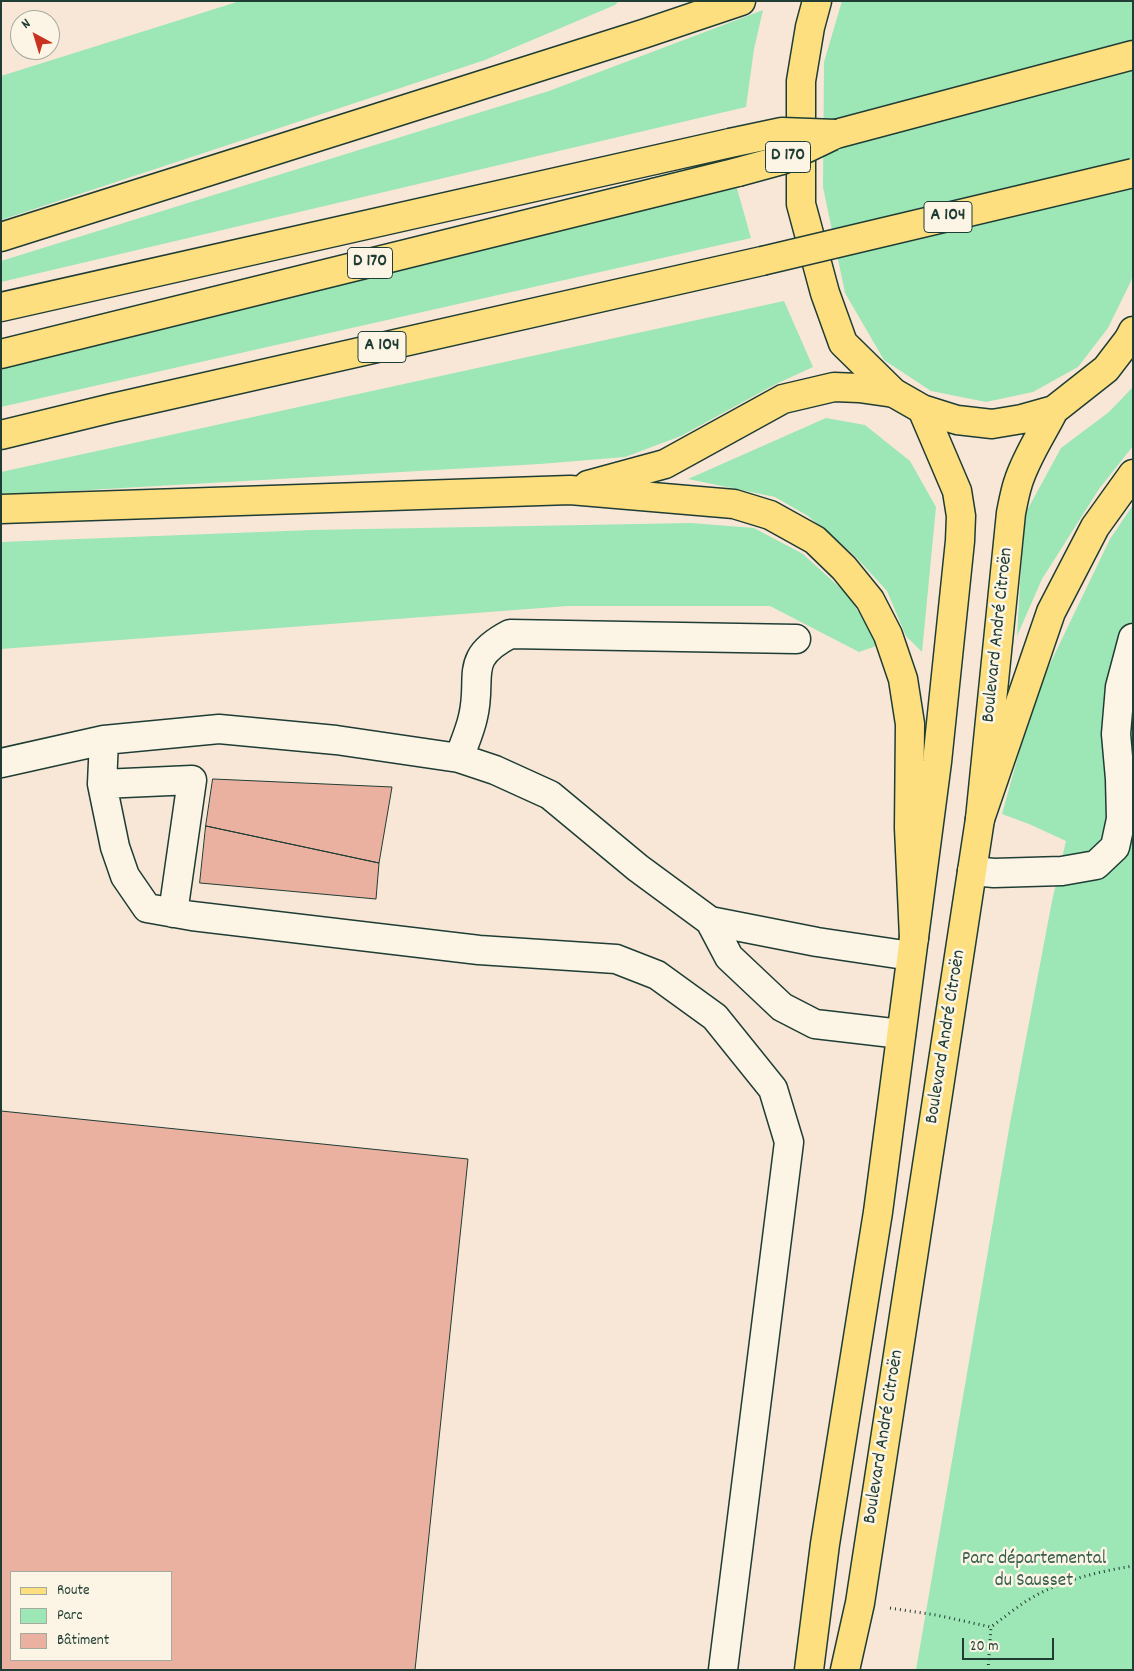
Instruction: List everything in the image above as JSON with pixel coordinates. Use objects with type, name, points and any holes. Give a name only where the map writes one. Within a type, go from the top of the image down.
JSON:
[{"type":"main road","points":[[643,34],[672,1]]},
{"type":"main road","points":[[1,237],[643,34],[741,1]]},
{"type":"main road","name":"Boulevard André Citroën","points":[[817,1],[810,27],[801,82],[801,204],[825,294],[843,342],[894,393],[922,409],[957,420],[992,424],[1054,410],[1106,369],[1131,335]]},
{"type":"main road","points":[[1,307],[782,132],[836,134],[1133,55]]},
{"type":"main road","name":"D 170","points":[[1,354],[738,172],[782,160],[836,134]]},
{"type":"main road","name":"A 104","points":[[1,435],[762,261],[1133,173]]},
{"type":"main road","points":[[570,490],[665,464],[783,399],[834,387],[894,393]]},
{"type":"main road","points":[[809,1670],[826,1544],[878,1212],[937,762],[960,541],[961,516],[957,491],[922,409]]},
{"type":"main road","name":"Boulevard André Citroën","points":[[845,1670],[860,1603],[980,819],[1011,513],[1018,483],[1028,456],[1034,450],[1054,410]]},
{"type":"main road","points":[[980,819],[996,777],[1007,738],[1051,612],[1095,527],[1133,474]]},
{"type":"main road","points":[[1,509],[570,490],[734,504],[770,515],[815,540],[844,568],[870,600],[888,635],[904,680],[910,724],[909,828],[913,947]]},
{"type":"lane","points":[[459,758],[473,716],[477,666],[484,653],[510,634],[796,638]]},
{"type":"lane","points":[[972,871],[994,873],[1062,871],[1096,864],[1115,847],[1122,819],[1116,734],[1120,687],[1133,638]]},
{"type":"lane","points":[[1,763],[104,740],[219,729],[336,740],[459,758],[495,770],[550,795],[638,868],[710,921],[729,956],[782,1007],[815,1024],[901,1034]]},
{"type":"lane","points":[[104,740],[102,784],[115,847],[125,876],[147,908],[173,913],[479,950],[616,959],[657,975],[715,1017],[773,1089],[789,1142],[723,1670]]},
{"type":"lane","points":[[102,784],[192,780],[173,913]]},
{"type":"lane","points":[[710,921],[817,942],[913,947]]},
{"type":"path","points":[[860,1603],[936,1615],[991,1627],[1024,1603],[1063,1583],[1133,1566]]},
{"type":"path","points":[[988,1670],[991,1627]]},
{"type":"green space","points":[[240,1],[619,1],[615,5],[485,60],[1,220],[1,76],[52,60],[60,60],[60,57]]},
{"type":"green space","points":[[842,1],[1133,1],[1133,273],[1108,328],[1078,367],[1033,392],[986,402],[931,391],[884,360],[845,293],[823,187],[824,62]]},
{"type":"green space","points":[[763,10],[754,49],[746,107],[1,282],[1,261],[549,91]]},
{"type":"green space","points":[[736,185],[751,238],[1,407],[1,367]]},
{"type":"green space","points":[[784,301],[813,367],[774,385],[681,436],[625,457],[540,464],[1,495],[1,472]]},
{"type":"green space","points":[[1133,387],[1133,446],[1099,489],[1042,579],[1017,636],[1024,516],[1061,448],[1109,412]]},
{"type":"green space","points":[[826,418],[865,425],[910,461],[936,507],[922,652],[906,636],[887,591],[854,555],[808,516],[775,497],[688,479]]},
{"type":"green space","name":"Parc départemental du Sausset","points":[[1133,505],[1133,1670],[916,1670],[1010,1123],[1052,901],[1066,841],[1002,814],[1035,695],[1110,539]]},
{"type":"green space","points":[[691,523],[754,528],[803,554],[848,595],[879,645],[859,652],[770,606],[568,606],[1,649],[1,542],[312,530]]},
{"type":"building","points":[[213,779],[392,787],[379,863],[206,826]]},
{"type":"building","points":[[206,826],[379,863],[376,899],[200,883]]},
{"type":"building","points":[[1,1111],[468,1159],[415,1670],[1,1670]]}]
